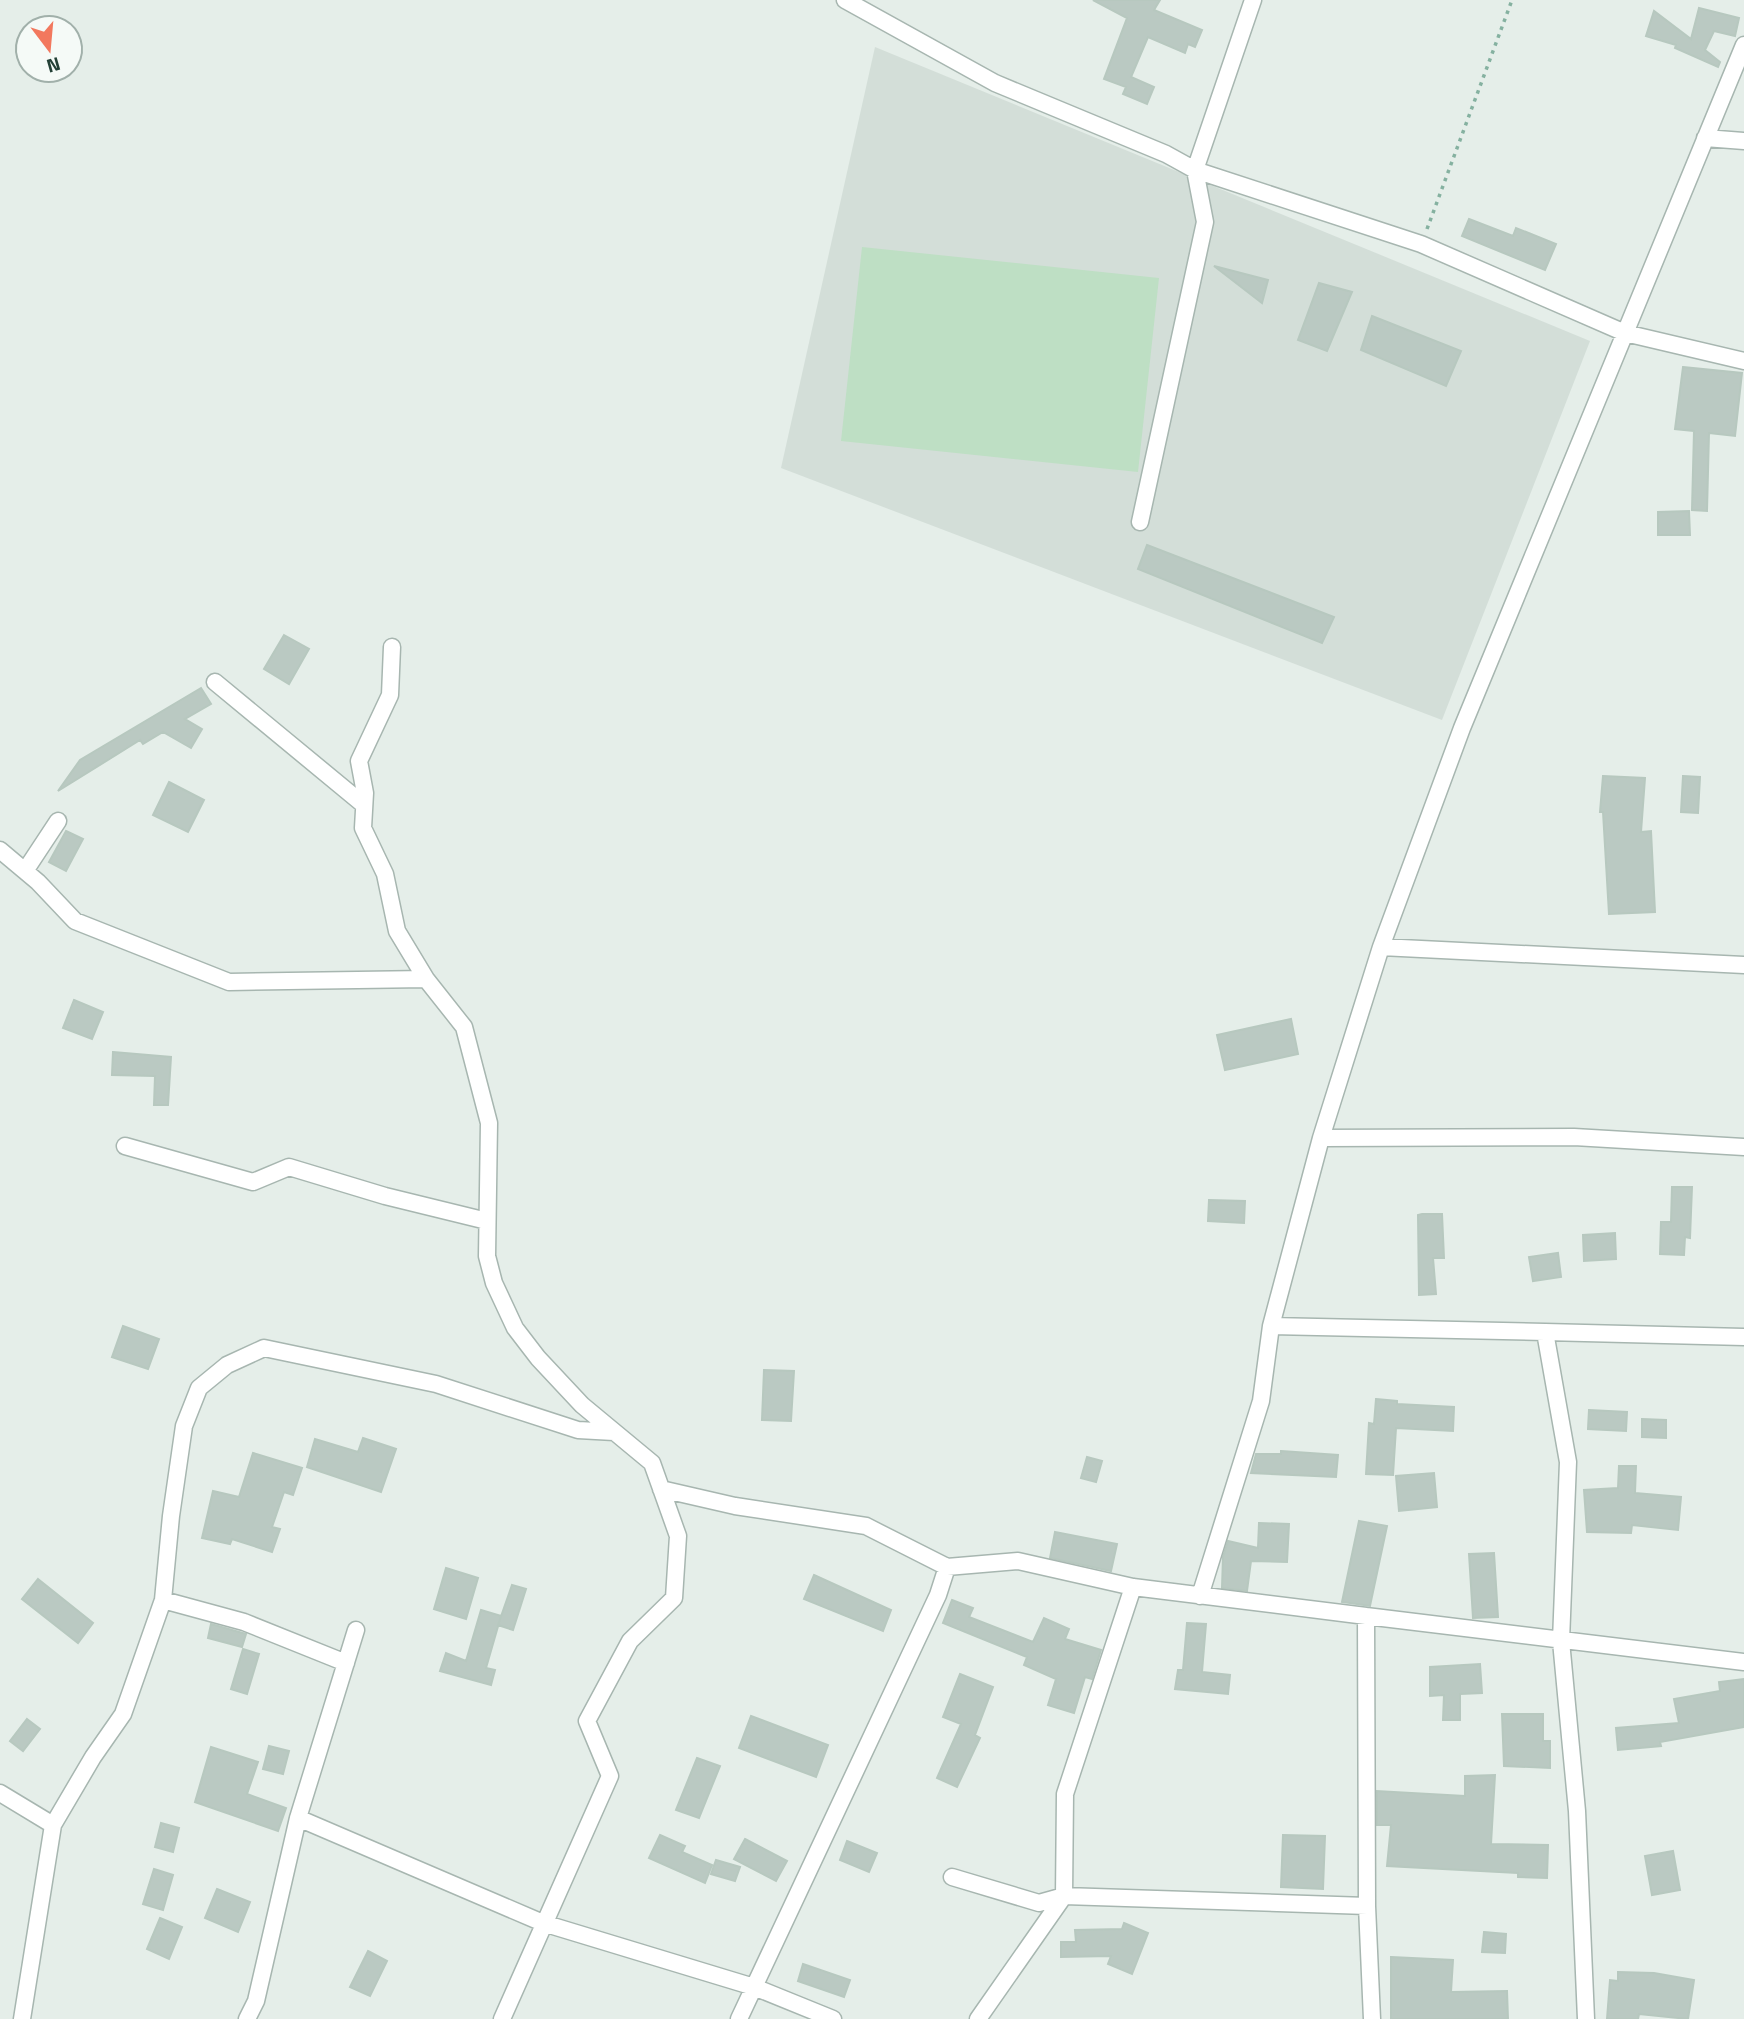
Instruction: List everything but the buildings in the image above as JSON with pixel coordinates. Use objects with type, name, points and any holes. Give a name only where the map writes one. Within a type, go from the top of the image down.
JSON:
[{"type":"street","points":[[845,0],[995,83],[1166,154],[1195,170],[1421,244],[1625,332],[1744,361]]},
{"type":"street","points":[[1140,522],[1205,222],[1195,170],[1253,0]]},
{"type":"street","points":[[1200,1597],[1261,1401],[1271,1326],[1321,1138],[1381,947],[1462,728],[1744,45]]},
{"type":"street","points":[[1705,138],[1744,141]]},
{"type":"street","points":[[391,647],[390,695],[359,761],[364,805],[363,828],[385,874],[397,931],[426,979],[464,1027],[489,1123],[487,1256],[494,1283],[515,1328],[582,1405],[652,1463],[678,1536],[674,1598],[630,1641],[587,1721],[610,1776],[502,2019]]},
{"type":"street","points":[[215,682],[364,805]]},
{"type":"street","points":[[25,871],[58,821]]},
{"type":"street","points":[[0,850],[75,921],[229,982],[426,979]]},
{"type":"street","points":[[1381,947],[1744,965]]},
{"type":"street","points":[[1321,1138],[1574,1137],[1744,1147]]},
{"type":"street","points":[[125,1146],[253,1182],[289,1167],[487,1221]]},
{"type":"street","points":[[1271,1326],[1744,1338]]},
{"type":"street","points":[[1545,1332],[1568,1462],[1561,1641],[1577,1811],[1586,2019]]},
{"type":"street","points":[[22,2019],[53,1825],[93,1757],[123,1714],[163,1600],[171,1516],[184,1426],[199,1388],[227,1365],[264,1348],[436,1384],[578,1430],[614,1432]]},
{"type":"street","points":[[661,1489],[736,1506],[866,1526],[947,1567],[1018,1561],[1133,1587],[1200,1597],[1744,1662]]},
{"type":"street","points":[[739,2019],[938,1595],[947,1567]]},
{"type":"street","points":[[978,2019],[1064,1896],[1065,1794],[1133,1587]]},
{"type":"street","points":[[163,1600],[244,1622],[346,1662]]},
{"type":"street","points":[[1366,1616],[1367,1906],[1372,2019]]},
{"type":"street","points":[[247,2019],[256,2001],[298,1818],[356,1630]]},
{"type":"street","points":[[0,1793],[53,1825]]},
{"type":"street","points":[[298,1818],[543,1923],[754,1987],[833,2019]]},
{"type":"street","points":[[952,1877],[1039,1903],[1064,1896],[1367,1906]]},
{"type":"path","points":[[1421,244],[1512,0]]},
{"type":"shaded area","points":[[875,47],[1590,341],[1442,720],[781,468]]},
{"type":"green space","points":[[862,247],[1159,278],[1138,472],[841,441]]}]
